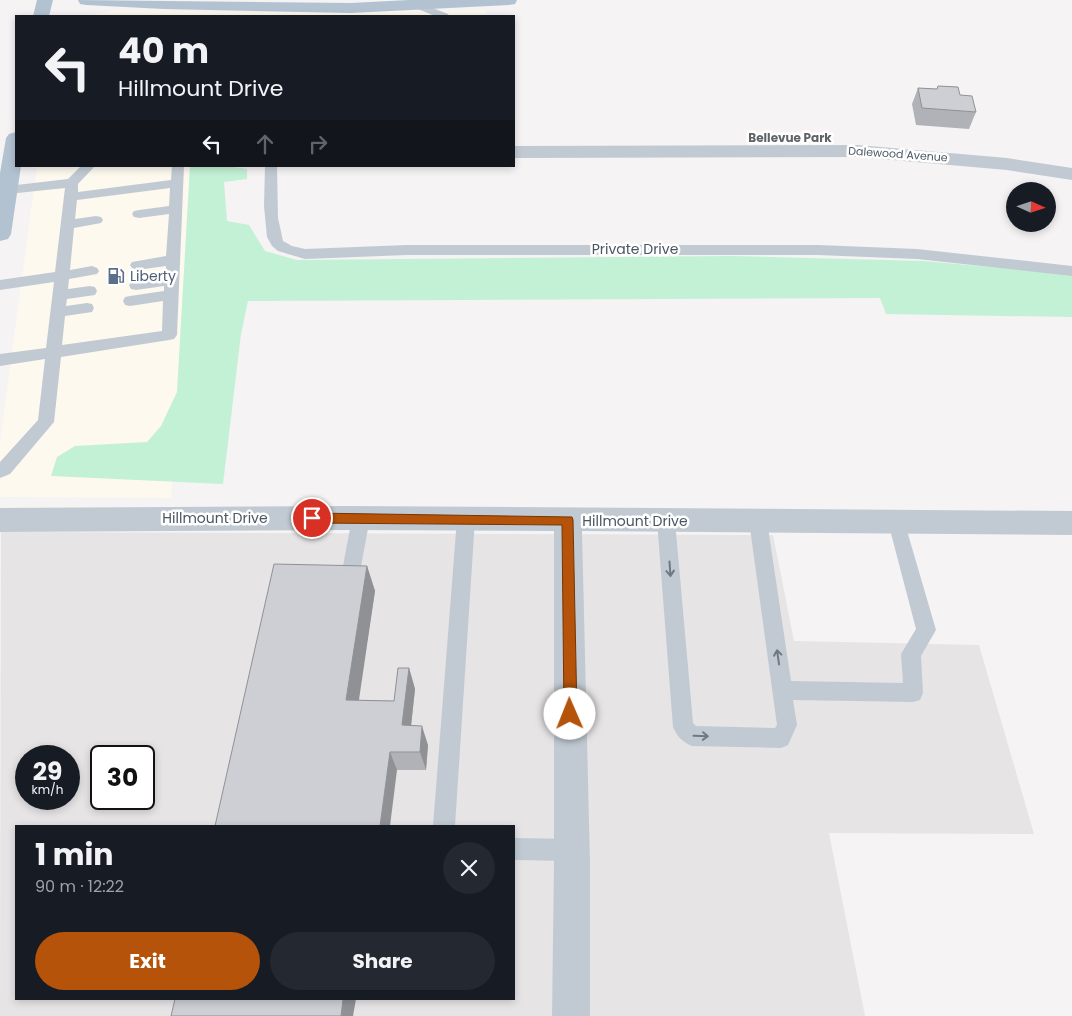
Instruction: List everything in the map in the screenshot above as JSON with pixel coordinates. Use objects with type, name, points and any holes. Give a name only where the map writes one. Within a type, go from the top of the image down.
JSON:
[{"type":"main road","points":[[41,15],[45,0]]},
{"type":"main road","points":[[86,0],[267,7],[351,8],[509,0]]},
{"type":"main road","points":[[0,234],[15,148]]},
{"type":"street","name":"Dalewood Avenue","points":[[515,152],[858,151],[1007,164],[1072,174]]},
{"type":"street","name":"Hillmount Drive","points":[[0,520],[361,518],[1066,523]]},
{"type":"street","points":[[568,520],[572,1016]]},
{"type":"lane","points":[[417,5],[442,15]]},
{"type":"lane","points":[[0,471],[4,469],[46,422],[72,190],[88,167]]},
{"type":"lane","points":[[0,360],[169,335],[178,167]]},
{"type":"lane","name":"Private Drive","points":[[271,167],[269,193],[274,237],[278,244],[291,251],[305,254],[417,250],[818,250],[917,254],[1072,271]]},
{"type":"lane","points":[[8,190],[72,190],[177,183]]},
{"type":"lane","points":[[139,214],[176,209]]},
{"type":"lane","points":[[68,224],[96,220]]},
{"type":"lane","points":[[137,265],[174,260]]},
{"type":"lane","points":[[0,285],[92,272]]},
{"type":"lane","points":[[136,285],[172,280]]},
{"type":"lane","points":[[60,295],[90,291]]},
{"type":"lane","points":[[130,302],[172,295]]},
{"type":"lane","points":[[59,312],[87,308]]},
{"type":"lane","points":[[349,582],[361,518]]},
{"type":"lane","points":[[444,825],[466,519]]},
{"type":"lane","points":[[666,521],[682,727],[692,736],[781,738],[787,725],[758,521]]},
{"type":"lane","points":[[783,690],[913,692],[911,654],[926,630],[897,522]]},
{"type":"lane","points":[[515,849],[572,850]]},
{"type":"shaded area","points":[[114,10],[260,12],[486,10],[486,15],[92,15]]},
{"type":"shaded area","points":[[37,167],[190,167],[171,498],[0,497],[0,442]]},
{"type":"shaded area","points":[[1,532],[773,535],[794,641],[979,645],[1034,834],[829,833],[865,1016],[0,1016]]},
{"type":"green space","points":[[190,167],[234,167],[247,169],[247,179],[224,182],[227,221],[249,225],[265,251],[297,260],[733,256],[923,261],[1036,271],[1072,271],[1072,317],[886,314],[880,298],[248,301],[241,334],[223,484],[51,476],[57,457],[75,446],[147,442],[161,426],[177,392]]},
{"type":"building","points":[[938,86],[958,87],[960,95],[972,96],[976,112],[922,108],[918,88],[937,89]]},
{"type":"building","points":[[274,564],[367,566],[346,700],[394,701],[398,668],[409,668],[402,725],[422,726],[420,752],[390,752],[380,825],[215,825]]},
{"type":"building","points":[[175,1000],[343,1000],[341,1016],[171,1016]]},
{"type":"place","name":"Liberty","points":[[116,276]]},
{"type":"district","name":"Bellevue Park","points":[[790,137]]},
{"type":"route","points":[[312,518],[568,520],[570,714]]}]
